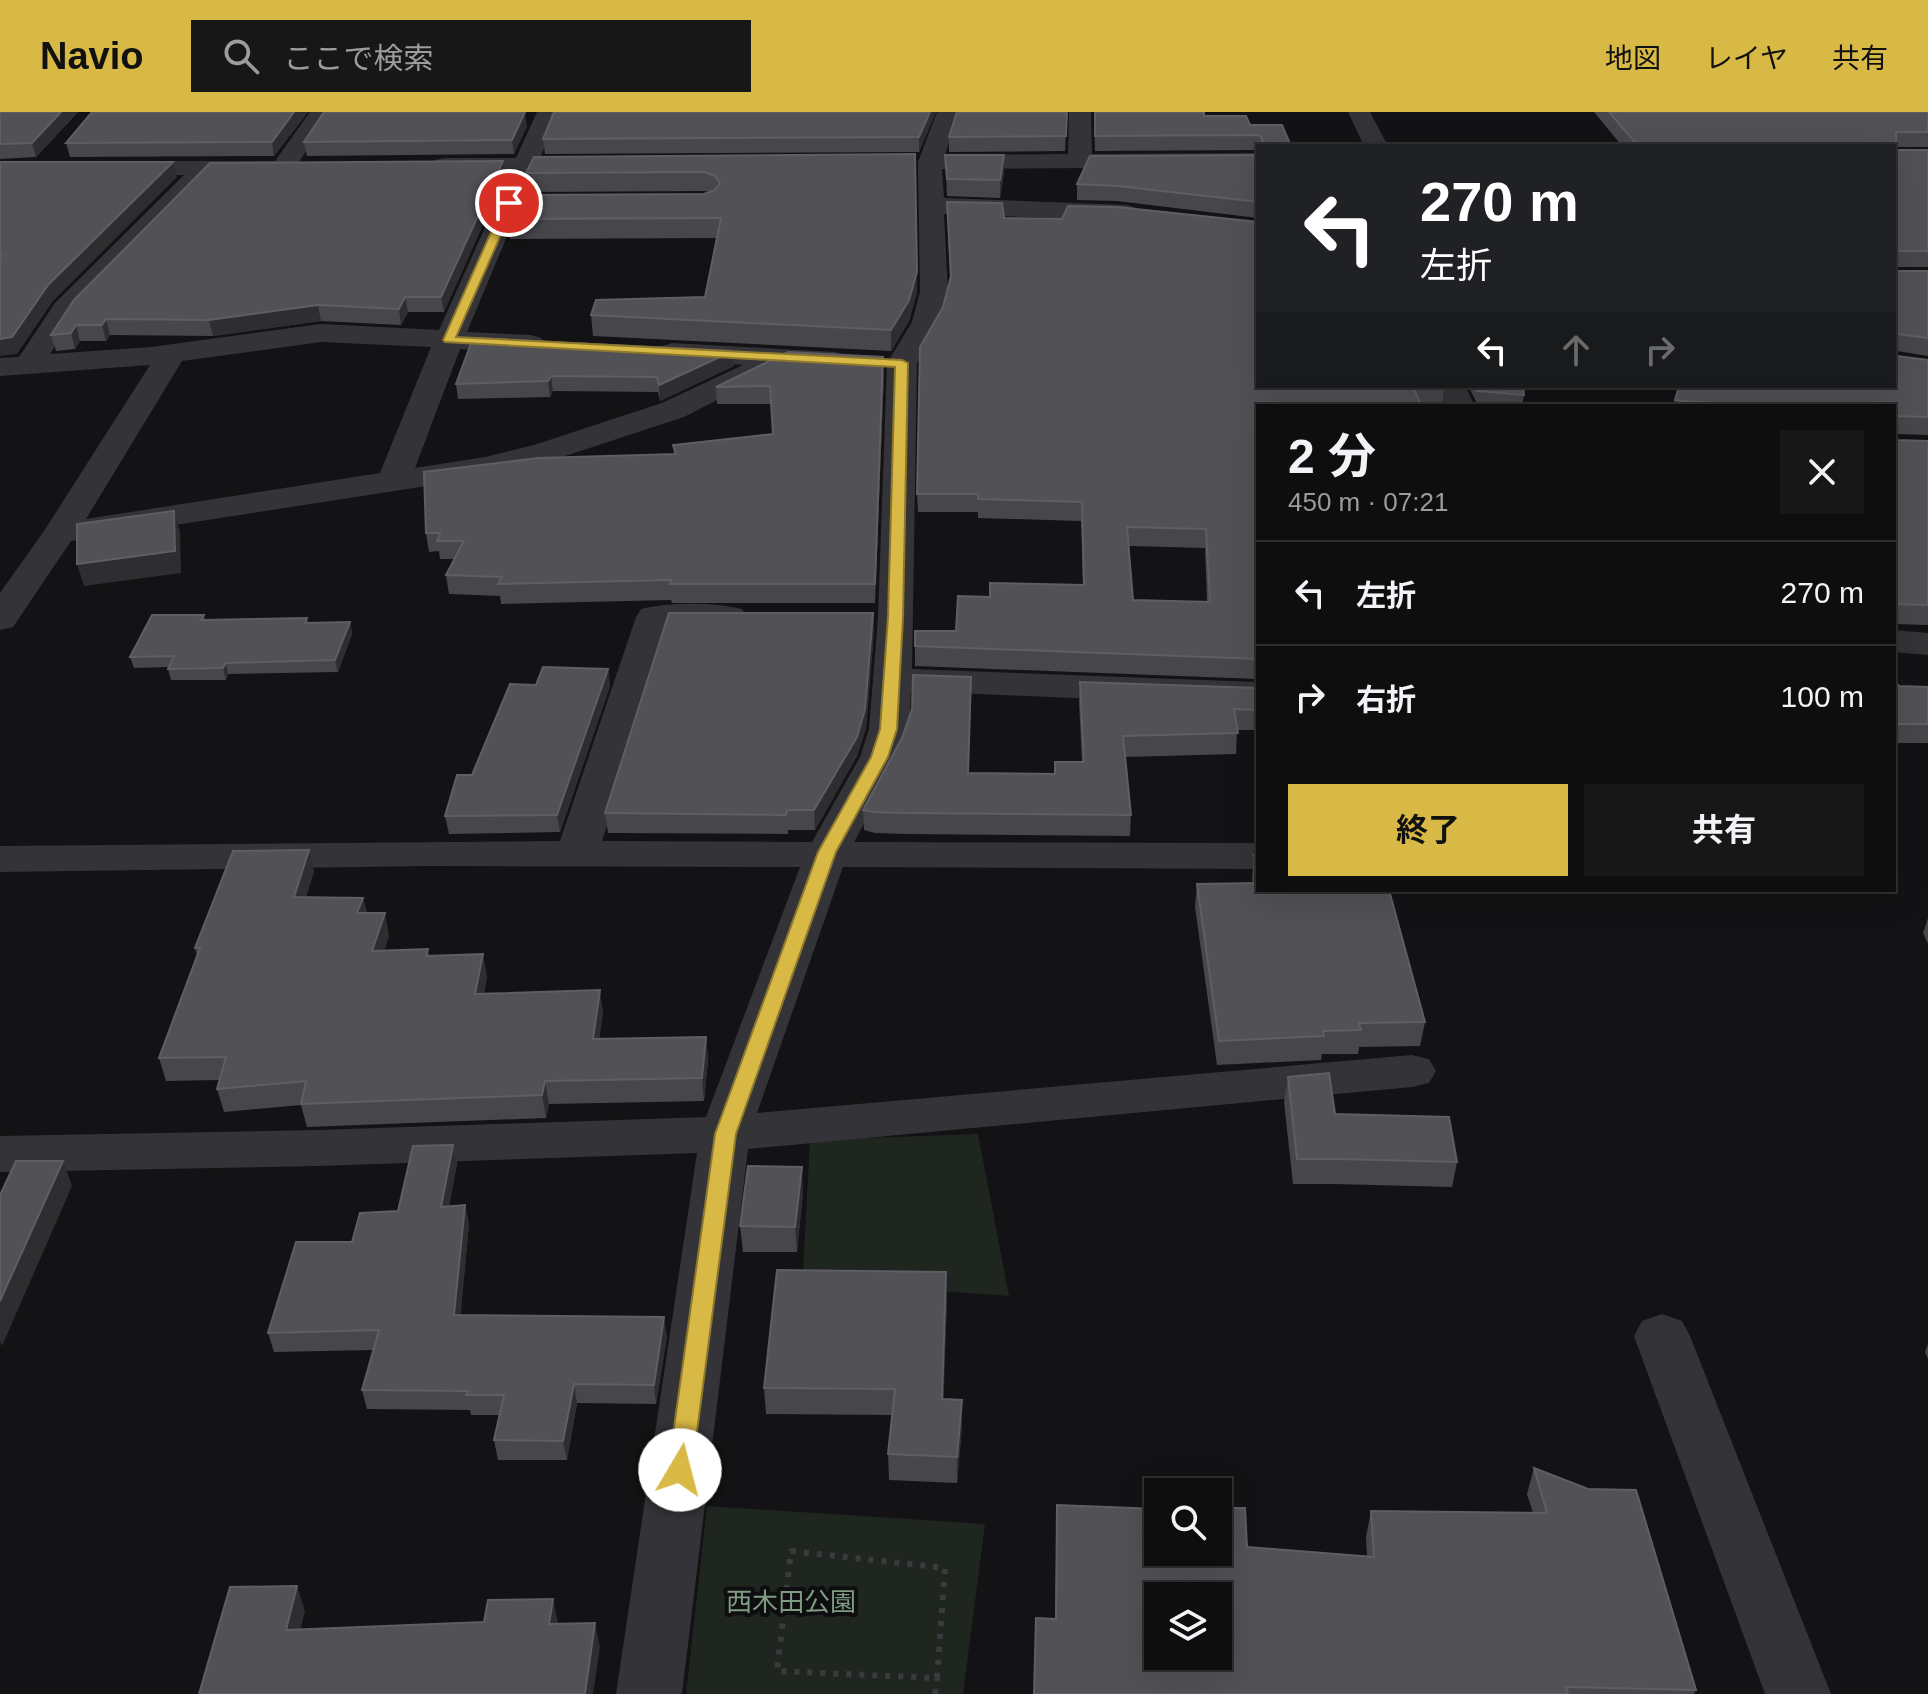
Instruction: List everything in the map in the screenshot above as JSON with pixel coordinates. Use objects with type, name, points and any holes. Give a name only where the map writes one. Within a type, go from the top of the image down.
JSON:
[{"type":"street","points":[[283,167],[322,112]]},
{"type":"street","points":[[393,483],[449,340],[548,112]]},
{"type":"street","points":[[640,350],[876,362],[926,322],[934,292],[930,162],[948,112]]},
{"type":"street","points":[[1080,112],[1080,162]]},
{"type":"street","points":[[1359,112],[1375,144]]},
{"type":"street","points":[[43,168],[64,145]]},
{"type":"street","points":[[899,162],[1256,160]]},
{"type":"street","points":[[420,166],[619,164]]},
{"type":"street","points":[[0,168],[314,166]]},
{"type":"street","points":[[14,367],[65,309],[205,167]]},
{"type":"street","points":[[509,203],[540,203]]},
{"type":"street","points":[[930,206],[1011,207],[1147,216]]},
{"type":"street","points":[[14,367],[172,353],[321,333],[564,346]]},
{"type":"street","points":[[0,619],[60,533],[172,353]]},
{"type":"street","points":[[60,533],[485,467],[545,452],[673,410],[780,359]]},
{"type":"street","points":[[649,1694],[725,1134],[827,852],[880,757],[889,729],[892,680],[881,617],[876,362]]},
{"type":"street","points":[[577,853],[654,617],[760,617]]},
{"type":"street","points":[[1896,641],[1928,644]]},
{"type":"street","points":[[892,680],[1256,694]]},
{"type":"street","points":[[0,859],[827,852],[1256,856]]},
{"type":"street","points":[[0,1154],[318,1148],[725,1134],[1412,1071]]},
{"type":"street","points":[[1662,1336],[1798,1694]]},
{"type":"path","points":[[935,1694],[937,1678],[945,1568],[791,1551],[777,1671],[937,1678]]},
{"type":"green space","points":[[978,1134],[1009,1296],[923,1290],[803,1273],[810,1140]]},
{"type":"green space","name":"西木田公園","points":[[707,1506],[985,1524],[963,1694],[686,1694]]},
{"type":"building","points":[[0,112],[61,112],[32,143],[0,144]]},
{"type":"building","points":[[92,112],[294,112],[272,142],[66,143]]},
{"type":"building","points":[[324,112],[525,112],[512,140],[304,142]]},
{"type":"building","points":[[554,112],[930,112],[919,137],[543,139]]},
{"type":"building","points":[[957,112],[1067,112],[1066,136],[949,137]]},
{"type":"building","points":[[1095,112],[1204,112],[1204,116],[1246,116],[1250,125],[1282,125],[1290,144],[1262,144],[1259,135],[1095,136]]},
{"type":"building","points":[[1609,112],[1928,112],[1928,132],[1896,132],[1896,144],[1636,144]]},
{"type":"building","points":[[1896,150],[1928,150],[1928,251],[1896,251]]},
{"type":"building","points":[[915,154],[917,272],[909,300],[891,330],[591,315],[596,300],[705,297],[721,218],[507,219],[518,195],[704,194],[715,190],[720,183],[715,176],[704,172],[526,173],[534,157]]},
{"type":"building","points":[[945,155],[1004,155],[1000,180],[947,179]]},
{"type":"building","points":[[1256,155],[1256,202],[1077,184],[1090,156]]},
{"type":"building","points":[[503,161],[441,297],[405,297],[399,309],[318,305],[209,320],[106,319],[102,325],[76,325],[71,333],[51,335],[74,300],[210,163]]},
{"type":"building","points":[[0,162],[173,162],[48,285],[12,337],[0,339],[2,256]]},
{"type":"building","points":[[947,202],[1002,203],[1004,218],[1062,219],[1068,206],[1117,207],[1256,222],[1256,388],[1414,388],[1420,404],[1256,404],[1256,659],[915,646],[915,631],[956,631],[958,596],[990,597],[990,583],[1084,585],[1082,502],[978,499],[978,494],[917,494],[920,347],[943,307],[951,276]],"holes":[[[1127,527],[1206,529],[1210,602],[1133,600]]]},
{"type":"building","points":[[1896,271],[1928,271],[1928,338],[1897,334],[1897,356],[1928,360],[1928,417],[1897,416],[1897,440],[1928,441],[1928,605],[1898,604],[1896,601],[1896,404],[1721,404],[1675,400],[1678,388],[1896,388]]},
{"type":"building","points":[[473,338],[733,351],[659,385],[657,377],[551,376],[548,381],[456,384]]},
{"type":"building","points":[[788,352],[883,357],[875,584],[670,584],[671,580],[498,584],[502,577],[446,575],[464,541],[437,541],[440,533],[426,533],[424,472],[539,458],[676,454],[673,445],[773,434],[770,386],[716,387]]},
{"type":"building","points":[[1479,388],[1523,388],[1524,395],[1477,391]]},
{"type":"building","points":[[174,511],[175,551],[77,564],[77,524]]},
{"type":"building","points":[[669,613],[873,613],[865,709],[857,737],[814,810],[787,810],[786,815],[605,813]]},
{"type":"building","points":[[152,615],[204,615],[201,620],[307,618],[305,623],[350,622],[335,660],[226,663],[223,668],[168,669],[174,656],[130,657]]},
{"type":"building","points":[[543,667],[608,669],[557,815],[445,816],[457,775],[472,775],[510,684],[536,685]]},
{"type":"building","points":[[913,675],[971,677],[968,773],[1055,774],[1055,762],[1084,762],[1080,682],[1256,688],[1256,710],[1234,709],[1238,733],[1123,736],[1131,815],[863,810],[902,738],[912,709]]},
{"type":"building","points":[[1896,682],[1899,686],[1928,687],[1928,724],[1896,724]]},
{"type":"building","points":[[309,850],[294,897],[363,898],[357,913],[385,913],[372,951],[428,949],[426,956],[483,954],[475,994],[600,990],[593,1039],[706,1037],[702,1078],[545,1081],[542,1095],[301,1104],[306,1081],[217,1089],[226,1057],[159,1058],[200,948],[195,948],[233,851]]},
{"type":"building","points":[[1256,883],[1256,892],[1390,892],[1425,1022],[1359,1023],[1361,1030],[1323,1031],[1324,1036],[1219,1041],[1197,884]]},
{"type":"building","points":[[1329,1073],[1335,1114],[1449,1117],[1457,1162],[1297,1159],[1288,1077]]},
{"type":"building","points":[[453,1145],[441,1207],[465,1205],[454,1315],[664,1317],[654,1385],[574,1384],[563,1441],[494,1440],[504,1395],[466,1395],[468,1391],[362,1390],[379,1330],[268,1333],[296,1242],[352,1242],[360,1213],[398,1211],[413,1146]]},
{"type":"building","points":[[16,1161],[63,1161],[0,1301],[0,1195]]},
{"type":"building","points":[[748,1166],[802,1167],[795,1227],[740,1226]]},
{"type":"building","points":[[777,1270],[946,1272],[942,1399],[962,1400],[957,1457],[888,1454],[895,1389],[764,1388]]},
{"type":"building","points":[[1534,1468],[1588,1489],[1636,1490],[1696,1690],[1566,1687],[1568,1694],[1034,1694],[1036,1618],[1056,1619],[1057,1505],[1144,1508],[1144,1566],[1232,1566],[1232,1508],[1245,1508],[1247,1547],[1374,1557],[1371,1511],[1547,1513]]},
{"type":"building","points":[[297,1586],[286,1630],[484,1622],[488,1600],[553,1599],[549,1624],[595,1623],[585,1694],[199,1694],[230,1587]]},
{"type":"route","points":[[509,203],[449,340],[902,363],[896,617],[889,729],[880,757],[827,852],[725,1134],[680,1470]]}]
